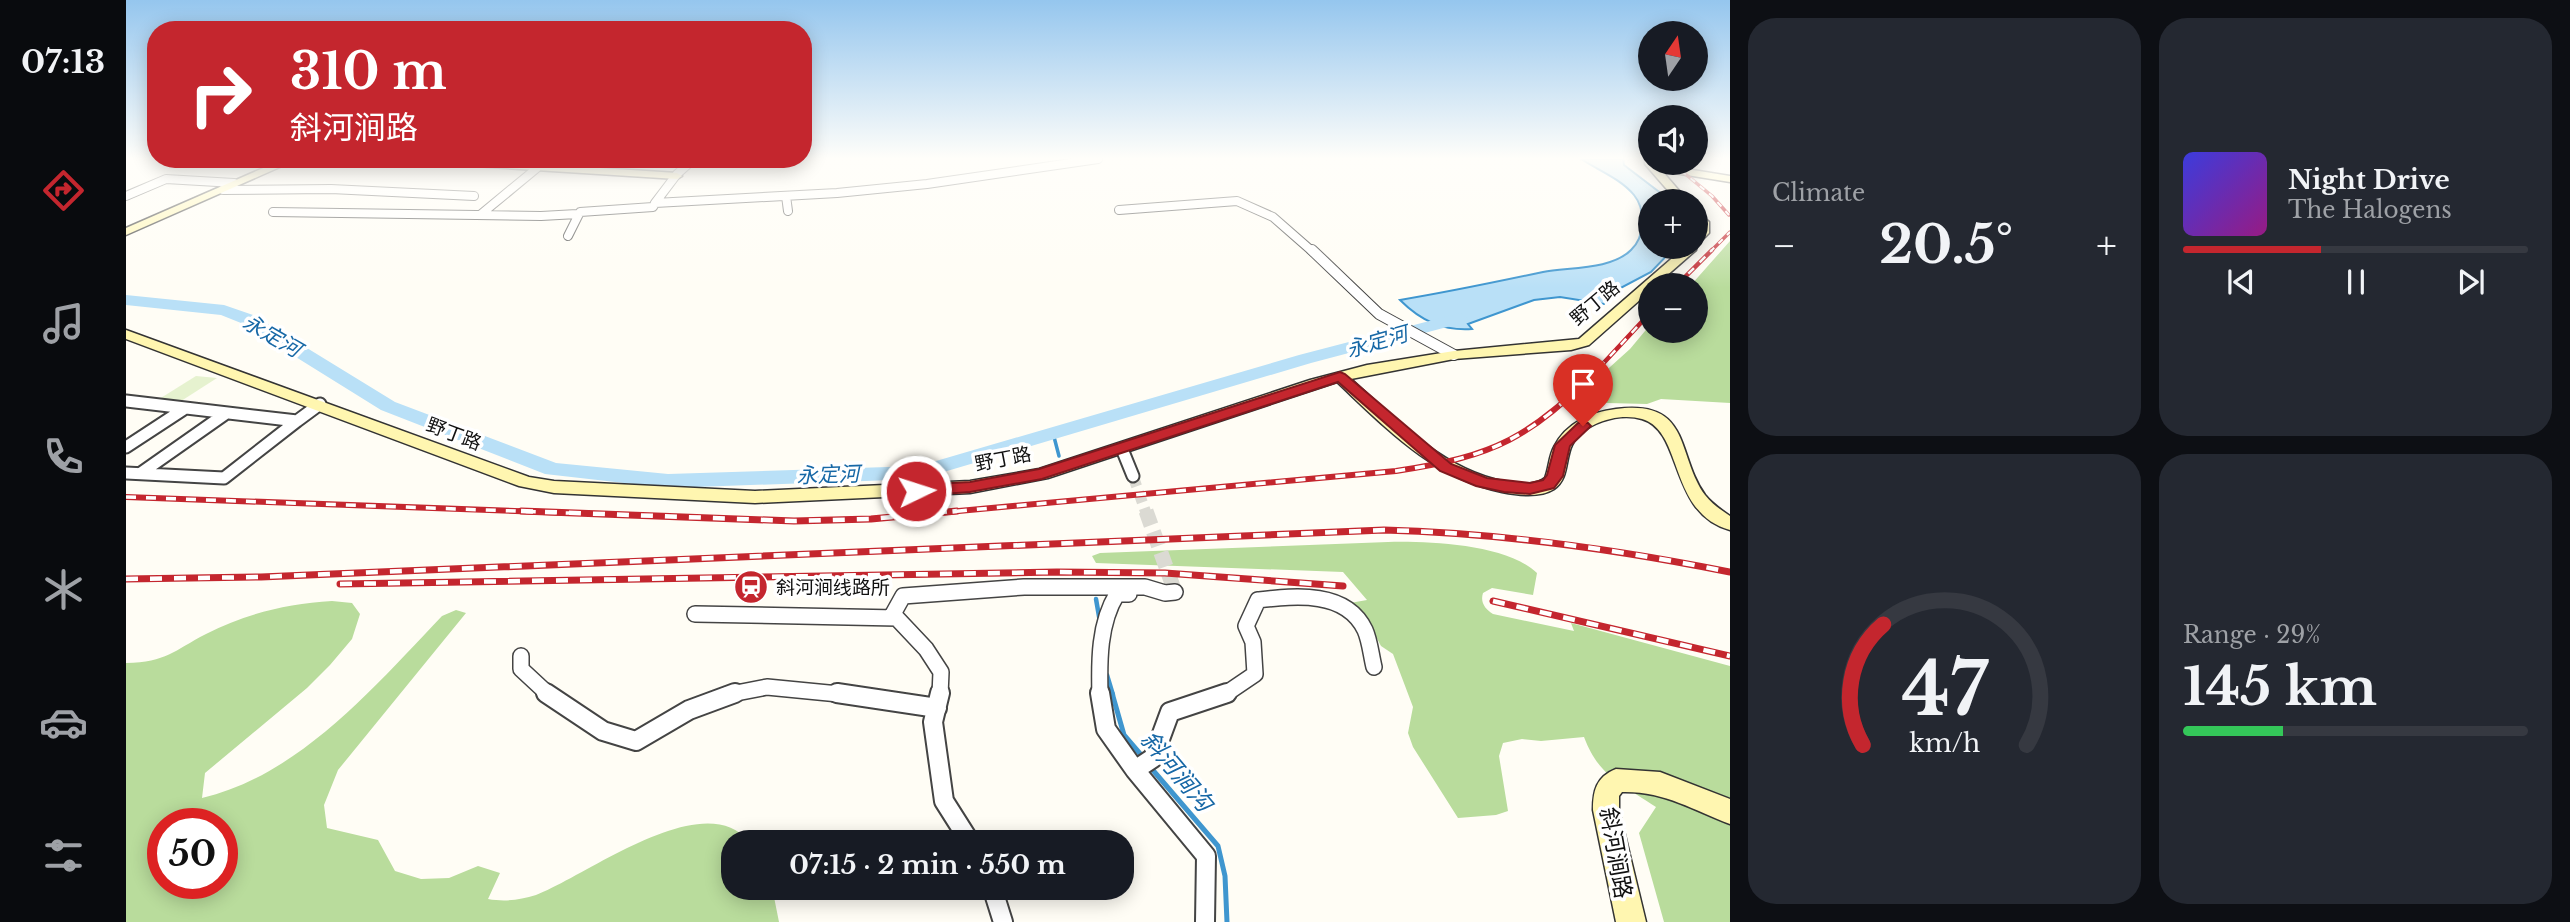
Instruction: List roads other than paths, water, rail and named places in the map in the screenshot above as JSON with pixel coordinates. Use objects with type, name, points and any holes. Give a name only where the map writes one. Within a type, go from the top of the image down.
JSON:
[{"type":"main road","points":[[126,232],[195,202]]},
{"type":"main road","name":"野丁路","points":[[126,334],[320,404],[501,474],[554,487],[755,497],[970,487],[1042,474],[1340,377],[1446,351],[1553,349],[1584,342],[1678,259]]},
{"type":"main road","points":[[1340,377],[1445,467],[1482,482],[1504,487],[1530,488],[1548,484],[1555,476],[1563,445],[1583,426],[1600,418],[1618,412],[1656,417],[1670,430],[1696,496],[1713,514],[1730,524]]},
{"type":"main road","name":"斜河涧路","points":[[1630,922],[1606,810],[1606,792],[1616,780],[1637,779],[1674,787],[1730,812]]},
{"type":"street","points":[[480,215],[494,202]]},
{"type":"street","points":[[273,212],[578,214],[653,207],[655,203],[673,202]]},
{"type":"street","points":[[787,202],[788,211]]},
{"type":"street","points":[[1119,210],[1224,202]]},
{"type":"street","points":[[1243,202],[1254,204],[1307,247],[1370,307],[1446,351]]},
{"type":"street","points":[[568,236],[578,214]]},
{"type":"street","points":[[126,401],[297,421]]},
{"type":"street","points":[[126,473],[224,478],[320,404]]},
{"type":"street","points":[[126,447],[184,409]]},
{"type":"street","points":[[141,474],[225,414]]},
{"type":"street","points":[[1122,449],[1133,476]]},
{"type":"street","points":[[962,830],[944,801],[933,722],[941,672],[926,649],[893,614],[902,596],[1024,587],[1145,587],[1170,593],[1117,594],[1110,601],[1104,630],[1102,708],[1106,729],[1143,765],[1206,856],[1205,922]]},
{"type":"street","points":[[1143,765],[1170,712],[1208,702],[1239,689],[1255,674],[1253,642],[1246,626],[1258,600],[1293,596],[1322,599],[1350,609],[1365,628],[1374,667]]},
{"type":"street","points":[[695,614],[897,618]]},
{"type":"street","points":[[521,656],[521,669],[540,689],[603,731],[636,741],[689,710],[725,695],[767,687],[836,693],[937,708]]},
{"type":"street","points":[[996,900],[1003,922]]},
{"type":"water","points":[[1638,240],[1638,259],[1663,259],[1651,272],[1638,273],[1638,279],[1611,293],[1604,304],[1560,297],[1534,300],[1468,324],[1472,329],[1461,329],[1424,319],[1400,300],[1543,272],[1589,267],[1623,256]]},
{"type":"waterway","name":"永定河","points":[[126,300],[224,310],[247,319],[388,406],[553,469],[668,481],[920,472],[1305,359],[1460,318]]},
{"type":"waterway","name":"斜河涧沟","points":[[1053,433],[1059,456]]},
{"type":"waterway","name":"斜河涧沟","points":[[1096,599],[1100,622]]},
{"type":"waterway","name":"斜河涧沟","points":[[1107,675],[1113,695]]},
{"type":"waterway","name":"斜河涧沟","points":[[1112,693],[1124,735],[1142,756]]},
{"type":"waterway","name":"斜河涧沟","points":[[1151,768],[1218,846],[1225,876],[1227,922]]},
{"type":"tunnel","points":[[1133,476],[1146,513]]},
{"type":"tunnel","points":[[1146,511],[1175,592]]},
{"type":"railway","points":[[1717,202],[1729,215]]},
{"type":"railway","points":[[1689,273],[1730,232]]},
{"type":"railway","points":[[1599,368],[1638,326]]},
{"type":"railway","points":[[937,513],[1396,471],[1431,465],[1486,450],[1509,440],[1553,411],[1599,368]]},
{"type":"railway","points":[[126,497],[569,513]]},
{"type":"railway","points":[[521,511],[794,521],[871,519],[957,511]]},
{"type":"railway","points":[[126,579],[261,577],[1384,530],[1558,543],[1730,572]]},
{"type":"railway","points":[[340,584],[1057,572],[1165,573],[1343,586]]},
{"type":"railway","points":[[1493,601],[1730,656]]},
{"type":"place","name":"斜河涧线路所","points":[[751,587]]}]
